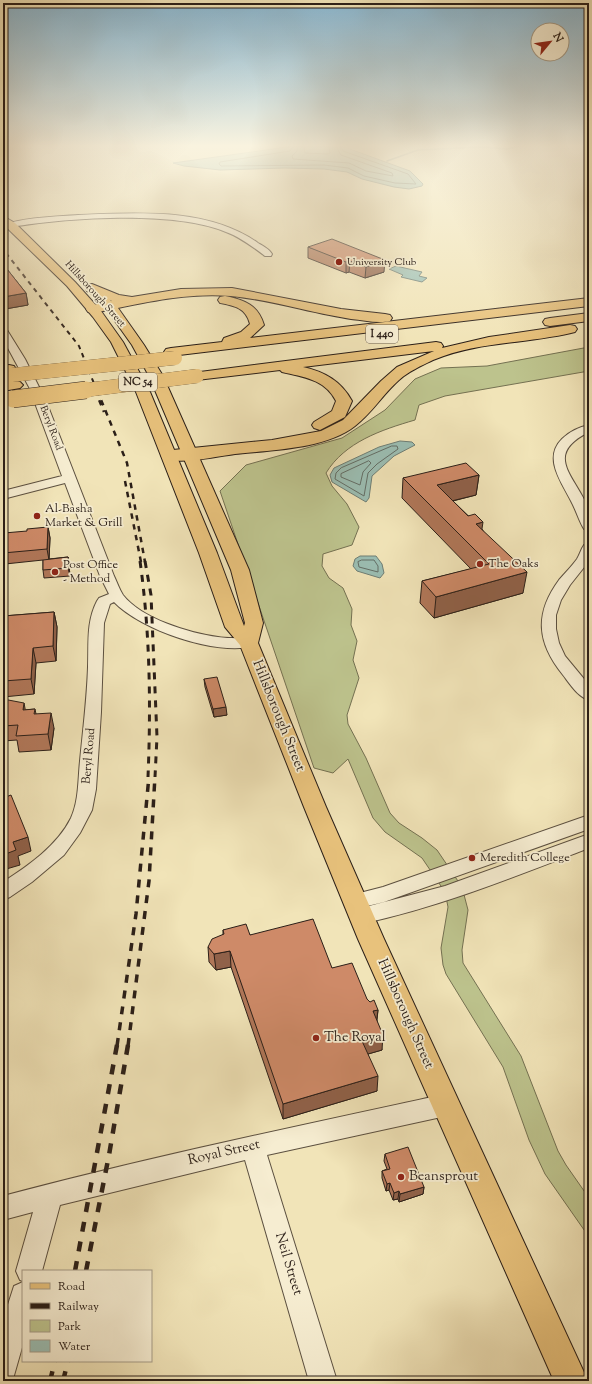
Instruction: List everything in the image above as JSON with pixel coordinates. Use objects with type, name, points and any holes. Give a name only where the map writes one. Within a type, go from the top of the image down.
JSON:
[{"type":"highway","points":[[88,283],[104,295],[120,300],[138,300],[210,291],[253,296],[370,318],[421,319],[486,315]]},
{"type":"highway","points":[[95,312],[195,297],[214,298],[236,302],[247,307],[254,313],[257,325],[246,335],[175,358]]},
{"type":"highway","points":[[111,309],[138,300]]},
{"type":"highway","points":[[205,348],[589,302]]},
{"type":"highway","name":"I 440","points":[[8,382],[175,358],[589,308]]},
{"type":"highway","points":[[465,332],[589,318]]},
{"type":"highway","points":[[189,452],[297,440],[329,433],[348,424],[364,410],[388,382],[402,370],[419,361],[454,348],[589,327]]},
{"type":"highway","points":[[8,382],[197,376],[570,330]]},
{"type":"highway","name":"I 440","points":[[175,358],[443,335]]},
{"type":"highway","points":[[169,455],[311,430],[339,414],[343,408],[344,401],[341,393],[336,387],[322,378],[293,370],[262,367]]},
{"type":"main road","points":[[3,210],[23,223],[48,246]]},
{"type":"main road","name":"Hillsborough Street","points":[[7,222],[57,269],[95,312],[117,342],[136,378],[208,552],[234,627],[249,643],[358,909],[571,1381]]},
{"type":"main road","name":"Hillsborough Street","points":[[88,283],[111,309],[138,344],[149,363],[189,452],[227,539],[244,584],[254,623],[249,643]]},
{"type":"street","points":[[7,222],[23,223],[87,216],[204,222],[234,232],[268,254]]},
{"type":"street","name":"Beryl Road","points":[[3,332],[21,359],[35,386],[69,478],[117,596],[123,603],[136,613],[167,629],[228,644],[249,643]]},
{"type":"street","points":[[589,428],[567,438],[559,446],[558,461],[589,526]]},
{"type":"street","points":[[3,495],[69,478]]},
{"type":"street","points":[[589,548],[586,558],[564,583],[552,602],[548,614],[547,626],[552,646],[562,666],[589,695]]},
{"type":"street","name":"Beryl Road","points":[[3,892],[41,866],[69,834],[80,818],[86,800],[95,694],[98,614],[104,601],[117,596]]},
{"type":"street","points":[[358,909],[384,894],[589,822]]},
{"type":"street","points":[[358,909],[390,911],[445,893],[589,841]]},
{"type":"street","name":"Royal Street","points":[[3,1208],[50,1195],[253,1146],[446,1105]]},
{"type":"street","name":"Neil Street","points":[[253,1146],[324,1381]]},
{"type":"street","points":[[29,1270],[50,1195]]},
{"type":"street","points":[[3,1369],[22,1299]]},
{"type":"green space","points":[[589,347],[589,371],[445,396],[419,405],[415,420],[377,433],[354,445],[343,453],[326,473],[332,486],[347,504],[359,527],[352,545],[323,554],[322,566],[329,578],[343,588],[352,609],[351,625],[357,641],[353,660],[359,678],[347,715],[348,724],[366,758],[390,813],[399,823],[437,850],[462,887],[468,910],[462,950],[463,963],[521,1056],[558,1151],[589,1198],[589,1237],[545,1174],[529,1140],[503,1067],[446,974],[443,965],[441,948],[448,907],[445,892],[422,858],[385,832],[373,818],[348,759],[333,773],[314,768],[220,491],[246,465],[342,438],[385,410],[415,379],[441,368],[487,366]]},
{"type":"water","points":[[396,266],[422,272],[419,276],[427,278],[422,282],[401,277],[403,275],[389,269]]},
{"type":"water","points":[[400,441],[412,442],[415,445],[394,456],[372,476],[369,498],[366,502],[332,482],[330,475],[334,468],[379,447]]},
{"type":"water","points":[[360,556],[376,556],[382,564],[384,573],[380,578],[357,571],[353,566],[355,559]]},
{"type":"building","points":[[332,239],[385,260],[366,267],[350,261],[346,262],[308,247]]},
{"type":"building","points":[[3,264],[26,293],[3,297]]},
{"type":"building","points":[[466,463],[479,475],[437,485],[468,516],[475,514],[483,522],[476,524],[527,572],[436,597],[422,581],[489,564],[403,478]]},
{"type":"building","points":[[48,527],[47,549],[3,553],[4,533]]},
{"type":"building","points":[[68,557],[68,568],[43,570],[43,560]]},
{"type":"building","points":[[54,612],[53,646],[33,648],[31,679],[3,681],[3,616]]},
{"type":"building","points":[[217,677],[226,707],[213,709],[204,679]]},
{"type":"building","points":[[3,699],[24,703],[23,710],[35,709],[34,714],[51,713],[48,734],[16,736],[18,725],[3,726]]},
{"type":"building","points":[[11,795],[28,837],[13,842],[16,850],[3,855],[3,798]]},
{"type":"building","name":"The Royal","points":[[313,919],[332,968],[352,963],[367,999],[370,1002],[374,1000],[378,1010],[373,1011],[383,1035],[362,1041],[378,1076],[283,1104],[230,951],[214,954],[208,947],[212,939],[224,934],[223,930],[246,924],[250,935]]},
{"type":"building","name":"Beansprout","points":[[408,1147],[424,1187],[400,1194],[399,1191],[394,1193],[390,1183],[387,1184],[382,1171],[390,1169],[385,1154]]},
{"type":"railway","points":[[3,250],[6,253]]},
{"type":"railway","points":[[6,253],[79,346],[97,391]]},
{"type":"railway","points":[[93,386],[95,391]]},
{"type":"railway","points":[[95,390],[104,412]]},
{"type":"railway","points":[[97,390],[127,463],[145,562]]},
{"type":"railway","points":[[125,481],[141,562]]},
{"type":"railway","points":[[140,561],[148,642],[148,777]]},
{"type":"railway","points":[[145,561],[151,595],[157,737],[155,777]]},
{"type":"railway","points":[[117,1046],[136,914],[149,776]]},
{"type":"railway","points":[[128,1046],[149,881],[155,776]]},
{"type":"railway","points":[[75,1270],[117,1045]]},
{"type":"railway","points":[[86,1270],[109,1155],[128,1045]]},
{"type":"railway","points":[[50,1381],[55,1362]]},
{"type":"railway","points":[[63,1381],[68,1362]]},
{"type":"place","name":"University Club","points":[[339,262]]},
{"type":"place","name":"Al-Basha Market & Grill","points":[[37,516]]},
{"type":"place","name":"The Oaks","points":[[480,564]]},
{"type":"place","name":"Post Office - Method","points":[[55,572]]},
{"type":"place","name":"Meredith College","points":[[472,858]]},
{"type":"place","name":"The Royal","points":[[316,1038]]},
{"type":"place","name":"Beansprout","points":[[401,1177]]}]
